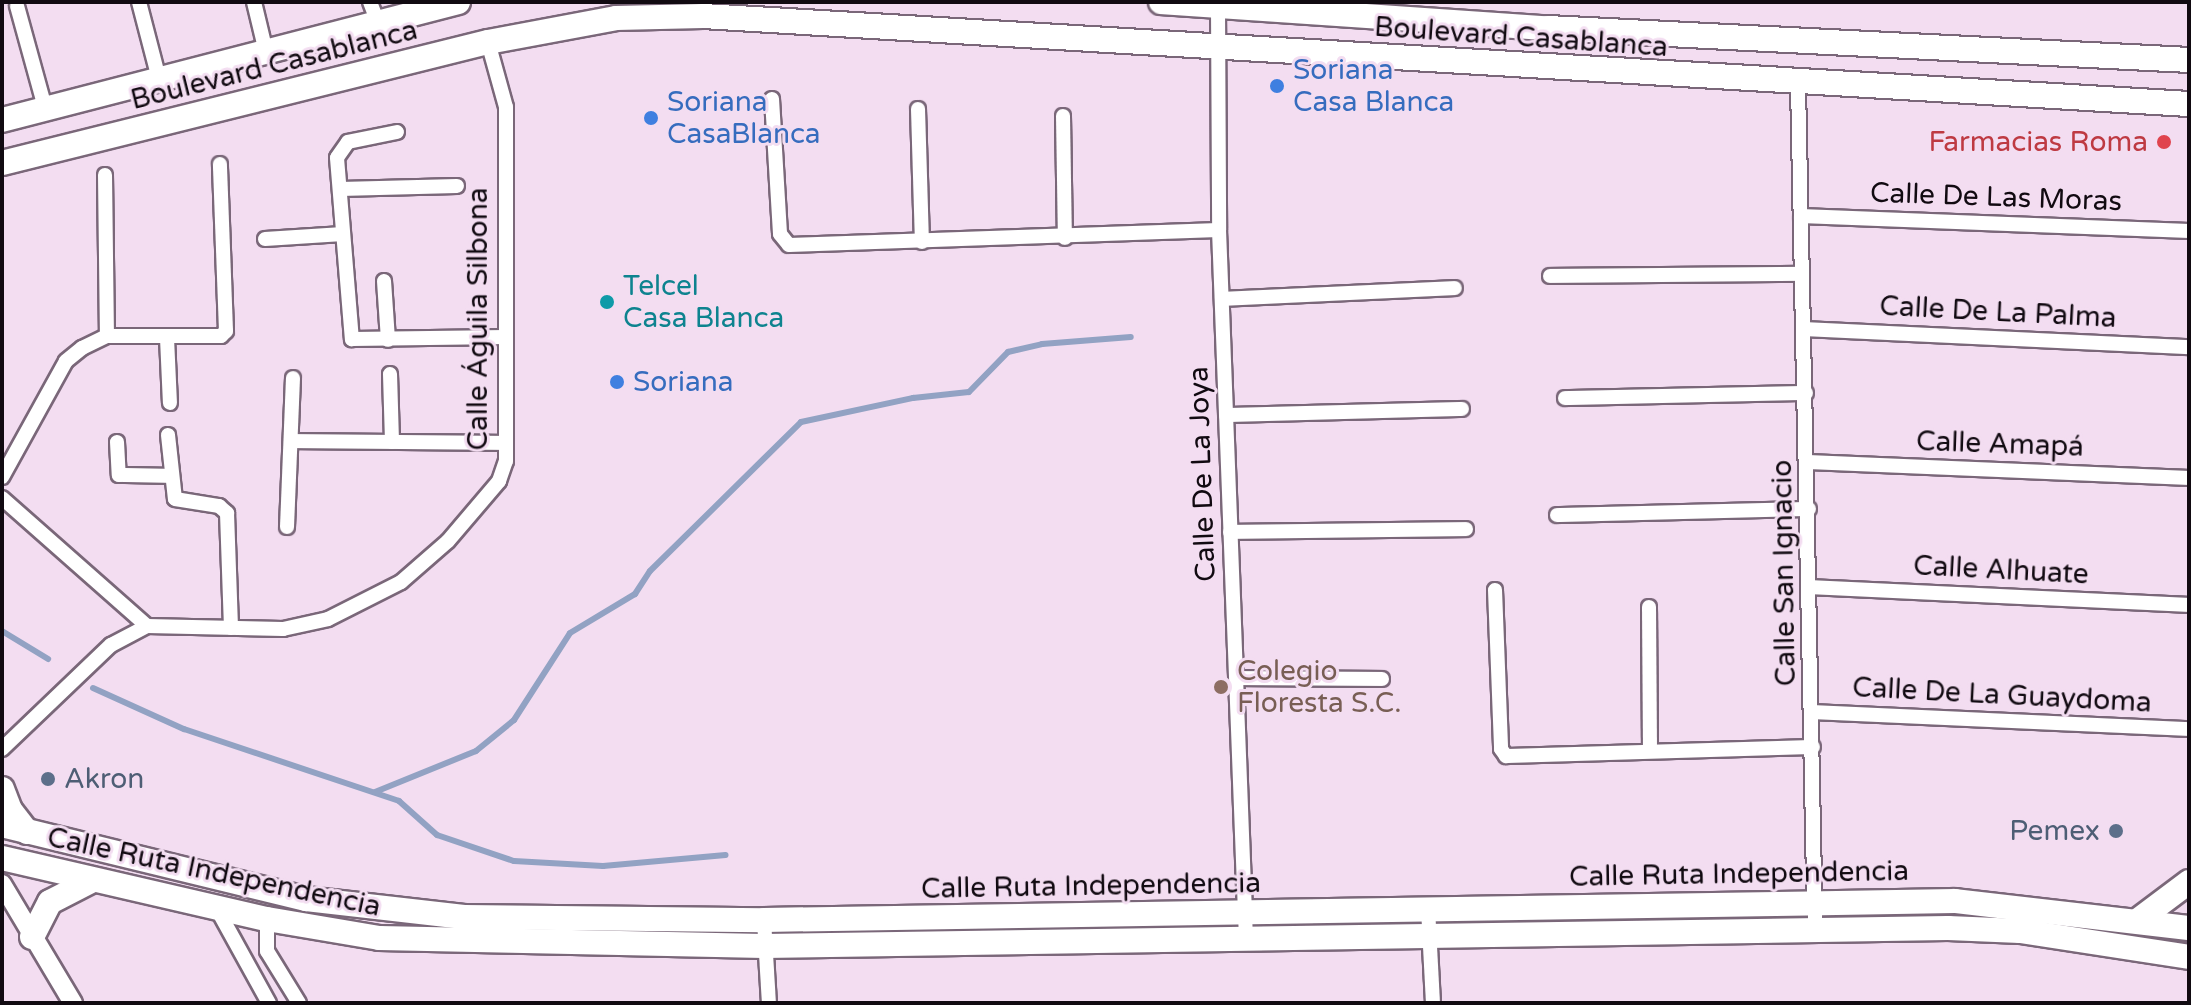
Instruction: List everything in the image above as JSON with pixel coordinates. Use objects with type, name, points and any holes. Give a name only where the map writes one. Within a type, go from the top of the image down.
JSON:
[{"type":"main road","name":"Boulevard Casablanca","points":[[2,120],[266,52],[374,12],[458,2]]},
{"type":"main road","name":"Boulevard Casablanca","points":[[1161,2],[2189,60]]},
{"type":"main road","name":"Boulevard Casablanca","points":[[2,163],[488,42],[616,18],[703,16],[1798,84],[2189,104]]},
{"type":"main road","points":[[2,789],[10,810],[27,832]]},
{"type":"main road","name":"Calle Ruta Independencia","points":[[2,825],[306,899],[464,917],[1246,926],[1430,933],[1815,929],[2020,931],[2189,957]]},
{"type":"main road","name":"Calle Ruta Independencia","points":[[2,858],[267,919],[379,938],[764,946],[1246,926],[1428,908],[1955,901],[2189,928]]},
{"type":"main road","points":[[32,937],[50,902],[93,880]]},
{"type":"main road","points":[[2137,921],[2189,882]]},
{"type":"street","points":[[139,2],[159,79]]},
{"type":"street","points":[[254,2],[266,52]]},
{"type":"street","points":[[17,6],[45,108]]},
{"type":"street","name":"Calle De La Joya","points":[[1218,7],[1219,230],[1246,926]]},
{"type":"street","name":"Calle Águila Silbona","points":[[2,749],[111,645],[147,626],[283,629],[328,619],[401,582],[448,541],[499,481],[506,443],[506,107],[488,42]]},
{"type":"street","name":"Calle San Ignacio","points":[[1798,84],[1809,462],[1815,929]]},
{"type":"street","points":[[772,99],[783,241],[789,245],[1065,238],[1219,230]]},
{"type":"street","points":[[918,109],[922,242]]},
{"type":"street","points":[[1063,116],[1065,238]]},
{"type":"street","points":[[397,132],[341,149],[340,189],[352,339],[506,337]]},
{"type":"street","points":[[2,477],[66,361],[107,336],[221,336],[228,325],[220,164]]},
{"type":"street","points":[[105,175],[107,336]]},
{"type":"street","points":[[340,189],[457,186]]},
{"type":"street","name":"Calle De Las Moras","points":[[1801,216],[2189,231]]},
{"type":"street","points":[[265,239],[343,234]]},
{"type":"street","points":[[1550,276],[1802,274]]},
{"type":"street","points":[[384,281],[388,340]]},
{"type":"street","points":[[1222,299],[1455,288]]},
{"type":"street","name":"Calle De La Palma","points":[[1805,329],[2189,347]]},
{"type":"street","points":[[167,338],[170,403]]},
{"type":"street","points":[[390,374],[392,442]]},
{"type":"street","points":[[287,527],[293,378]]},
{"type":"street","points":[[1565,398],[1806,393]]},
{"type":"street","points":[[1226,415],[1462,409]]},
{"type":"street","points":[[168,435],[170,476],[180,503],[219,506],[227,513],[231,628]]},
{"type":"street","points":[[292,441],[506,443]]},
{"type":"street","points":[[117,442],[119,475],[170,476]]},
{"type":"street","name":"Calle Amapá","points":[[1809,462],[2189,478]]},
{"type":"street","points":[[2,498],[147,626]]},
{"type":"street","points":[[1557,515],[1809,509]]},
{"type":"street","points":[[1230,532],[1466,529]]},
{"type":"street","name":"Calle Alhuate","points":[[1810,587],[2189,605]]},
{"type":"street","points":[[1495,590],[1501,749],[1506,756],[1813,747]]},
{"type":"street","points":[[1649,607],[1650,750]]},
{"type":"street","points":[[1237,678],[1382,679]]},
{"type":"street","name":"Calle De La Guaydoma","points":[[1813,712],[2189,729]]},
{"type":"street","points":[[2,884],[73,1003]]},
{"type":"street","points":[[215,907],[269,1003]]},
{"type":"street","points":[[1428,908],[1433,1003]]},
{"type":"street","points":[[267,919],[264,943],[299,1003]]},
{"type":"street","points":[[764,920],[769,1003]]},
{"type":"waterway","points":[[375,792],[476,751],[514,720],[570,633],[635,594],[650,571],[801,422],[913,398],[969,392],[1008,352],[1042,344],[1131,337]]},
{"type":"waterway","points":[[2,631],[48,659]]},
{"type":"waterway","points":[[93,688],[184,729],[399,801],[437,835],[514,861],[603,866],[726,855]]},
{"type":"place","name":"Soriana Casa Blanca","points":[[1277,86]]},
{"type":"place","name":"Soriana CasaBlanca","points":[[651,118]]},
{"type":"place","name":"Farmacias Roma","points":[[2164,142]]},
{"type":"place","name":"Telcel Casa Blanca","points":[[607,302]]},
{"type":"place","name":"Soriana","points":[[617,382]]},
{"type":"place","name":"Colegio Floresta S.C.","points":[[1221,687]]},
{"type":"place","name":"Akron","points":[[48,779]]},
{"type":"place","name":"Pemex","points":[[2116,831]]}]
